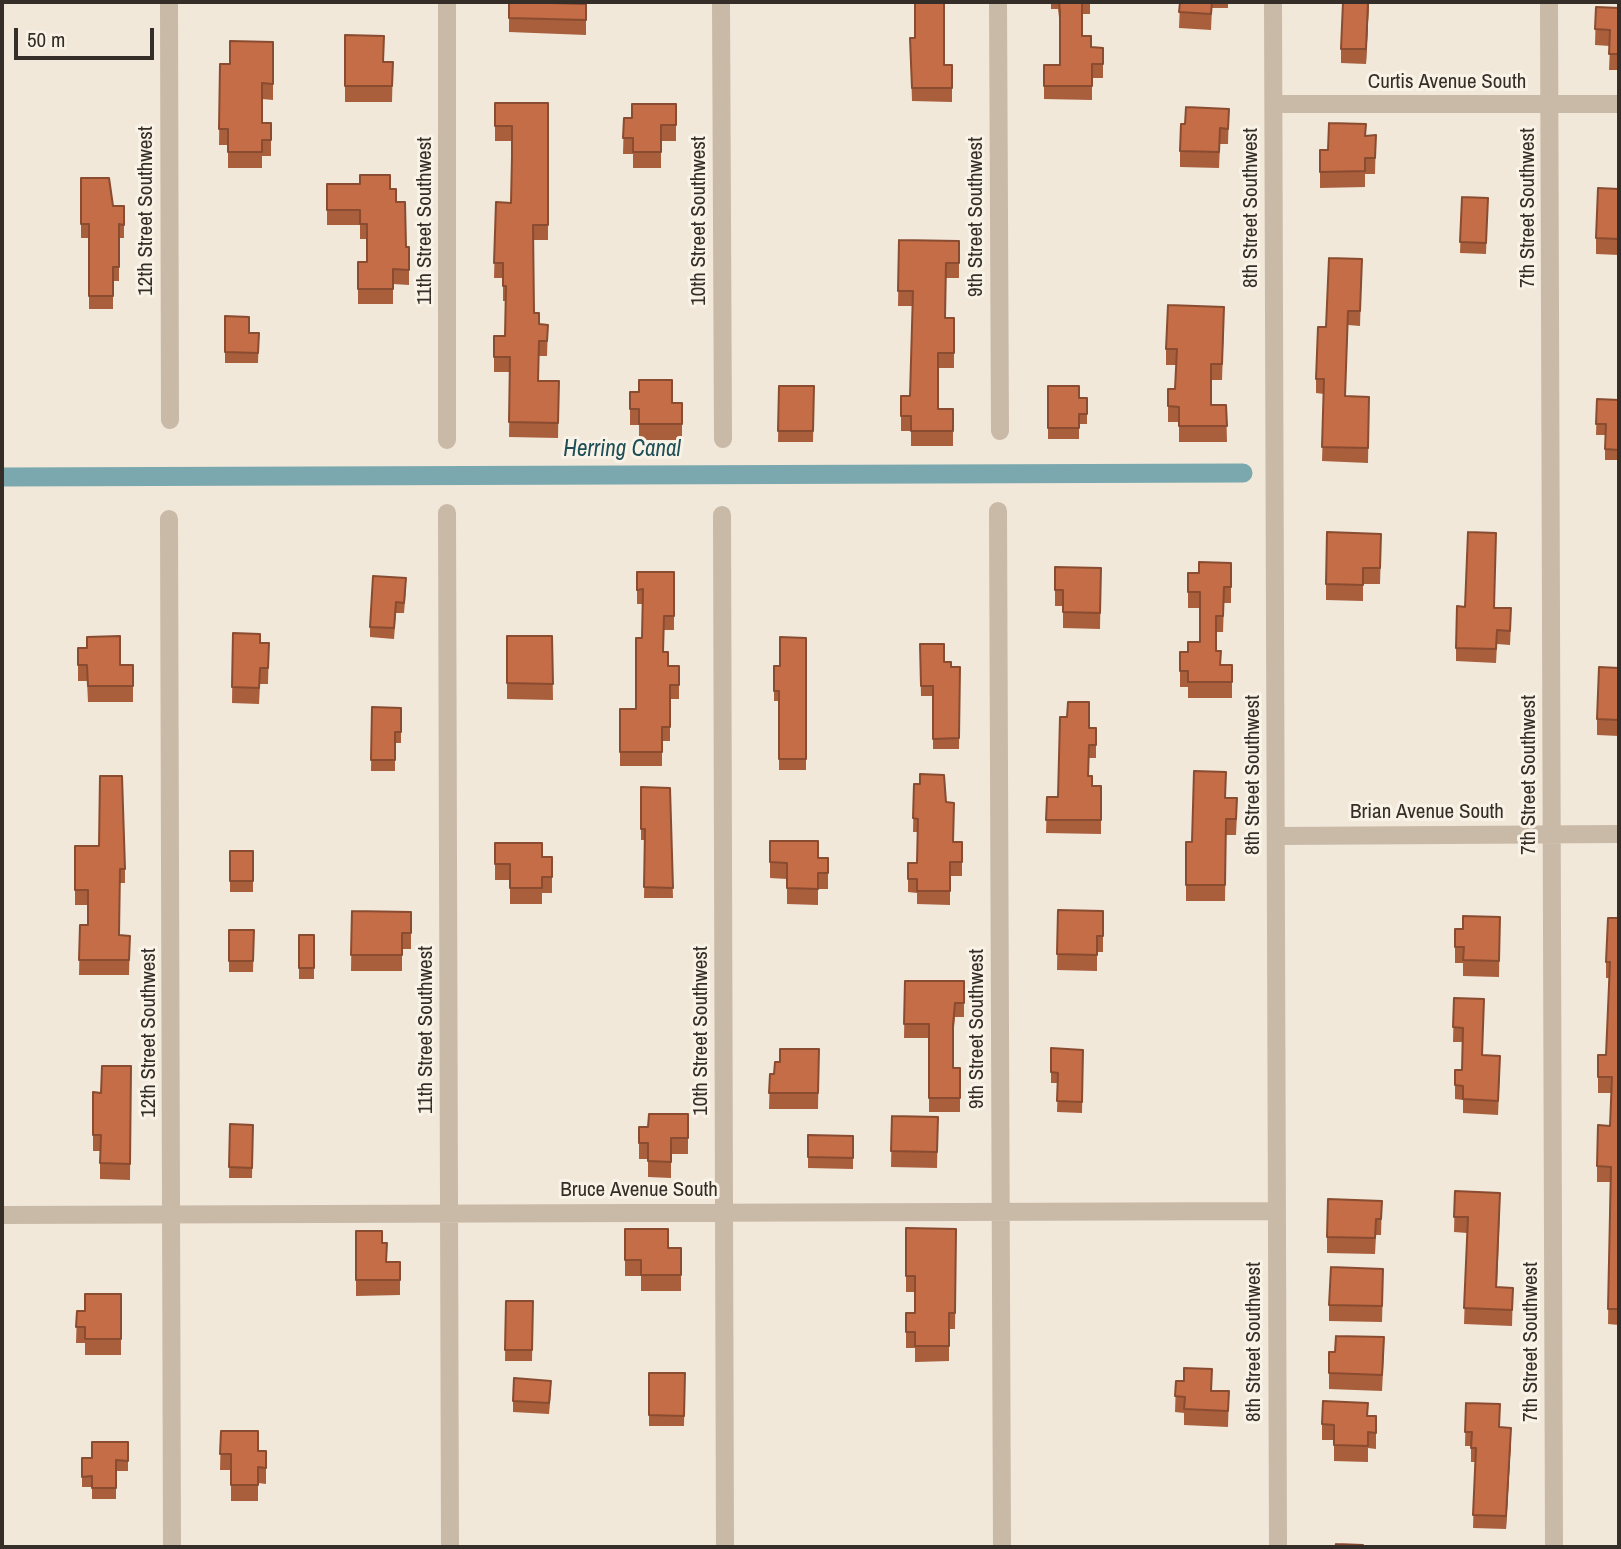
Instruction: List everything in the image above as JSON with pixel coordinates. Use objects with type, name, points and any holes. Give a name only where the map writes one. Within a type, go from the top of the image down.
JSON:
[{"type":"street","name":"12th Street Southwest","points":[[169,2],[170,420]]},
{"type":"street","name":"11th Street Southwest","points":[[447,2],[447,439]]},
{"type":"street","name":"10th Street Southwest","points":[[721,2],[723,439]]},
{"type":"street","name":"9th Street Southwest","points":[[998,2],[1000,431]]},
{"type":"street","name":"8th Street Southwest","points":[[1273,2],[1278,1547]]},
{"type":"street","name":"7th Street Southwest","points":[[1549,2],[1554,1547]]},
{"type":"street","name":"Curtis Avenue South","points":[[1274,104],[1619,104]]},
{"type":"street","name":"9th Street Southwest","points":[[998,511],[1002,1547]]},
{"type":"street","name":"11th Street Southwest","points":[[447,513],[450,1547]]},
{"type":"street","name":"10th Street Southwest","points":[[722,515],[725,1547]]},
{"type":"street","name":"12th Street Southwest","points":[[169,520],[172,1547]]},
{"type":"street","name":"Brian Avenue South","points":[[1276,836],[1619,834]]},
{"type":"street","name":"Bruce Avenue South","points":[[2,1215],[1277,1212]]},
{"type":"building","points":[[509,2],[586,4],[586,20],[509,18]]},
{"type":"building","points":[[915,2],[944,2],[944,65],[952,65],[952,88],[912,88],[910,38],[915,38]]},
{"type":"building","points":[[1059,2],[1082,2],[1082,36],[1091,36],[1091,47],[1103,48],[1103,64],[1092,64],[1092,86],[1044,86],[1044,65],[1060,65]]},
{"type":"building","points":[[1180,2],[1212,2],[1211,14],[1179,12]]},
{"type":"building","points":[[1343,2],[1368,2],[1366,49],[1341,49]]},
{"type":"building","points":[[1596,7],[1619,8],[1619,54],[1609,54],[1610,30],[1595,29]]},
{"type":"building","points":[[345,35],[384,36],[383,62],[393,62],[392,86],[345,86]]},
{"type":"building","points":[[230,41],[273,42],[273,84],[262,83],[262,123],[271,123],[271,140],[262,140],[262,152],[228,152],[228,129],[219,129],[220,64],[230,64]]},
{"type":"building","points":[[495,103],[548,103],[548,225],[533,225],[534,313],[539,313],[539,324],[548,325],[547,341],[539,341],[538,381],[559,381],[558,423],[509,422],[510,357],[494,357],[494,336],[505,336],[506,286],[503,286],[503,263],[494,263],[496,202],[511,203],[512,156],[512,126],[495,126]]},
{"type":"building","points":[[632,104],[676,104],[676,125],[661,125],[661,152],[633,152],[633,138],[623,138],[624,118],[632,118]]},
{"type":"building","points":[[1186,107],[1229,109],[1228,129],[1220,128],[1219,152],[1180,151],[1181,124],[1185,124]]},
{"type":"building","points":[[1329,123],[1366,124],[1365,136],[1376,135],[1375,158],[1365,158],[1365,171],[1320,172],[1320,150],[1328,150]]},
{"type":"building","points":[[360,175],[390,175],[390,189],[396,189],[396,202],[405,202],[409,270],[393,269],[393,289],[358,289],[358,262],[367,262],[367,224],[360,224],[360,210],[327,210],[327,184],[360,184]]},
{"type":"building","points":[[81,178],[109,178],[113,206],[124,206],[124,225],[119,224],[119,267],[113,267],[113,296],[89,296],[89,224],[81,224]]},
{"type":"building","points":[[1598,188],[1619,189],[1619,239],[1596,238]]},
{"type":"building","points":[[1462,197],[1488,198],[1486,243],[1460,242]]},
{"type":"building","points":[[899,240],[959,241],[959,263],[946,263],[945,318],[954,318],[954,353],[938,353],[938,409],[953,409],[953,431],[911,431],[911,416],[901,416],[901,396],[910,396],[913,291],[898,291]]},
{"type":"building","points":[[1329,258],[1362,259],[1360,311],[1348,311],[1345,396],[1369,397],[1368,448],[1322,447],[1324,379],[1316,379],[1318,327],[1326,327]]},
{"type":"building","points":[[1168,305],[1224,307],[1222,364],[1211,364],[1211,405],[1226,405],[1227,426],[1179,426],[1179,407],[1168,406],[1168,389],[1175,389],[1177,349],[1166,349]]},
{"type":"building","points":[[225,316],[249,317],[249,333],[259,333],[258,353],[225,352]]},
{"type":"building","points":[[639,380],[672,380],[672,403],[682,403],[682,424],[639,424],[639,409],[630,409],[630,392],[639,392]]},
{"type":"building","points":[[779,386],[814,386],[813,431],[778,431]]},
{"type":"building","points":[[1048,386],[1079,386],[1079,398],[1087,398],[1087,414],[1079,414],[1079,428],[1048,428]]},
{"type":"building","points":[[1597,399],[1619,400],[1619,450],[1605,449],[1606,424],[1596,424]]},
{"type":"building","points":[[1327,532],[1381,534],[1380,568],[1363,568],[1363,585],[1326,584]]},
{"type":"building","points":[[1468,532],[1496,533],[1494,608],[1511,608],[1510,631],[1497,630],[1496,649],[1456,648],[1457,606],[1465,607]]},
{"type":"building","points":[[1199,562],[1231,563],[1231,587],[1224,587],[1223,616],[1216,616],[1216,651],[1221,651],[1220,665],[1232,665],[1232,682],[1188,682],[1188,671],[1180,671],[1180,652],[1188,652],[1188,642],[1200,642],[1200,592],[1188,592],[1188,573],[1199,573]]},
{"type":"building","points":[[1055,567],[1101,568],[1100,613],[1063,612],[1063,590],[1055,590]]},
{"type":"building","points":[[637,572],[674,572],[674,616],[664,616],[663,652],[668,652],[668,666],[679,666],[679,685],[670,685],[670,727],[662,727],[662,752],[620,752],[620,709],[636,709],[636,638],[642,638],[643,589],[637,590]]},
{"type":"building","points":[[373,576],[406,578],[404,603],[396,602],[394,628],[370,627]]},
{"type":"building","points":[[233,633],[260,634],[260,643],[269,643],[268,668],[260,668],[259,688],[232,687]]},
{"type":"building","points":[[120,636],[120,665],[133,665],[133,686],[88,686],[87,665],[78,665],[78,648],[87,648],[87,637]]},
{"type":"building","points":[[507,636],[552,636],[553,684],[507,683]]},
{"type":"building","points":[[780,637],[806,638],[806,759],[779,759],[779,691],[774,691],[774,666],[780,666]]},
{"type":"building","points":[[920,644],[944,644],[944,662],[951,662],[951,667],[960,667],[959,738],[933,739],[933,686],[921,686]]},
{"type":"building","points":[[1599,667],[1619,668],[1619,720],[1597,719]]},
{"type":"building","points":[[1068,702],[1089,702],[1089,728],[1096,728],[1096,745],[1089,745],[1088,776],[1092,776],[1092,786],[1101,786],[1101,820],[1046,820],[1047,797],[1058,797],[1060,717],[1067,717]]},
{"type":"building","points":[[372,707],[401,708],[401,732],[395,732],[395,760],[371,760]]},
{"type":"building","points":[[1194,771],[1226,772],[1225,798],[1237,798],[1236,819],[1226,819],[1225,885],[1186,885],[1186,842],[1192,842]]},
{"type":"building","points":[[920,774],[944,775],[946,802],[954,803],[953,842],[962,842],[962,862],[950,862],[950,891],[917,891],[917,879],[908,879],[908,863],[917,863],[918,819],[913,818],[914,784],[920,784]]},
{"type":"building","points":[[100,776],[122,776],[125,869],[120,869],[119,935],[130,936],[129,960],[79,960],[80,925],[88,925],[88,890],[75,890],[75,846],[99,846]]},
{"type":"building","points":[[641,787],[670,788],[673,888],[644,887],[645,829],[641,829]]},
{"type":"building","points":[[770,841],[818,841],[818,858],[828,858],[828,873],[818,873],[818,889],[787,888],[787,863],[770,862]]},
{"type":"building","points":[[495,843],[542,843],[542,857],[552,857],[552,877],[542,877],[542,888],[510,888],[510,864],[495,864]]},
{"type":"building","points":[[230,851],[253,851],[253,881],[230,881]]},
{"type":"building","points":[[1058,910],[1103,911],[1103,936],[1097,936],[1097,955],[1057,954]]},
{"type":"building","points":[[352,911],[411,912],[411,933],[402,933],[402,955],[351,955]]},
{"type":"building","points":[[1463,916],[1500,917],[1499,961],[1463,960],[1464,947],[1455,947],[1455,929],[1463,929]]},
{"type":"building","points":[[1608,918],[1619,918],[1619,1309],[1608,1309],[1611,1167],[1597,1166],[1598,1125],[1610,1126],[1612,1077],[1598,1077],[1598,1055],[1606,1055],[1610,962],[1606,962]]},
{"type":"building","points":[[229,930],[254,930],[253,961],[229,961]]},
{"type":"building","points":[[299,935],[314,935],[314,968],[299,968]]},
{"type":"building","points":[[905,981],[964,981],[964,1003],[955,1003],[953,1025],[953,1068],[960,1068],[960,1098],[929,1098],[929,1024],[904,1024]]},
{"type":"building","points":[[1454,998],[1484,999],[1482,1055],[1500,1056],[1498,1101],[1463,1099],[1463,1086],[1455,1085],[1455,1070],[1462,1070],[1463,1028],[1453,1027]]},
{"type":"building","points":[[1051,1048],[1083,1050],[1082,1102],[1057,1101],[1058,1073],[1051,1072]]},
{"type":"building","points":[[780,1049],[819,1049],[818,1093],[769,1093],[770,1074],[774,1074],[775,1062],[780,1062]]},
{"type":"building","points":[[102,1066],[131,1066],[130,1164],[100,1163],[101,1135],[93,1135],[93,1092],[101,1093]]},
{"type":"building","points":[[649,1114],[688,1114],[688,1138],[671,1138],[671,1162],[648,1161],[648,1143],[639,1143],[639,1127],[648,1127]]},
{"type":"building","points":[[892,1116],[938,1117],[937,1152],[891,1151]]},
{"type":"building","points":[[230,1124],[253,1125],[252,1168],[229,1167]]},
{"type":"building","points":[[808,1135],[853,1136],[853,1158],[808,1157]]},
{"type":"building","points":[[1455,1191],[1500,1193],[1496,1287],[1513,1288],[1512,1310],[1464,1308],[1468,1217],[1454,1217]]},
{"type":"building","points":[[1328,1199],[1382,1201],[1381,1219],[1376,1219],[1375,1238],[1327,1237]]},
{"type":"building","points":[[906,1228],[956,1229],[955,1313],[949,1313],[949,1346],[915,1346],[915,1332],[906,1332],[906,1313],[915,1313],[915,1276],[906,1276]]},
{"type":"building","points":[[625,1229],[668,1229],[668,1248],[681,1248],[681,1275],[641,1275],[641,1260],[625,1260]]},
{"type":"building","points":[[356,1231],[382,1231],[382,1243],[387,1243],[386,1262],[400,1262],[400,1280],[356,1280]]},
{"type":"building","points":[[1331,1267],[1383,1269],[1382,1306],[1329,1305]]},
{"type":"building","points":[[85,1294],[121,1294],[121,1339],[85,1339],[85,1327],[76,1327],[77,1311],[85,1311]]},
{"type":"building","points":[[506,1301],[533,1301],[532,1350],[505,1350]]},
{"type":"building","points":[[1336,1336],[1384,1337],[1382,1375],[1329,1373],[1329,1352],[1335,1352]]},
{"type":"building","points":[[1184,1368],[1212,1369],[1211,1391],[1229,1391],[1228,1411],[1184,1409],[1185,1397],[1175,1396],[1176,1381],[1184,1381]]},
{"type":"building","points":[[649,1373],[685,1373],[684,1416],[649,1415]]},
{"type":"building","points":[[514,1378],[551,1381],[549,1403],[513,1401]]},
{"type":"building","points":[[1323,1401],[1368,1403],[1367,1416],[1376,1416],[1376,1433],[1368,1432],[1368,1446],[1334,1445],[1334,1425],[1322,1424]]},
{"type":"building","points":[[1466,1403],[1500,1404],[1499,1427],[1511,1428],[1506,1516],[1473,1515],[1476,1448],[1471,1448],[1472,1432],[1465,1432]]},
{"type":"building","points":[[221,1431],[258,1431],[258,1451],[266,1451],[266,1468],[258,1467],[258,1485],[231,1485],[231,1454],[220,1454]]},
{"type":"building","points":[[92,1442],[128,1442],[128,1461],[116,1460],[116,1488],[92,1488],[92,1476],[82,1477],[82,1458],[92,1458]]},
{"type":"building","points":[[1336,1544],[1363,1545],[1363,1547],[1335,1547]]},
{"type":"waterway","name":"Herring Canal","points":[[2,477],[1243,473]]}]
